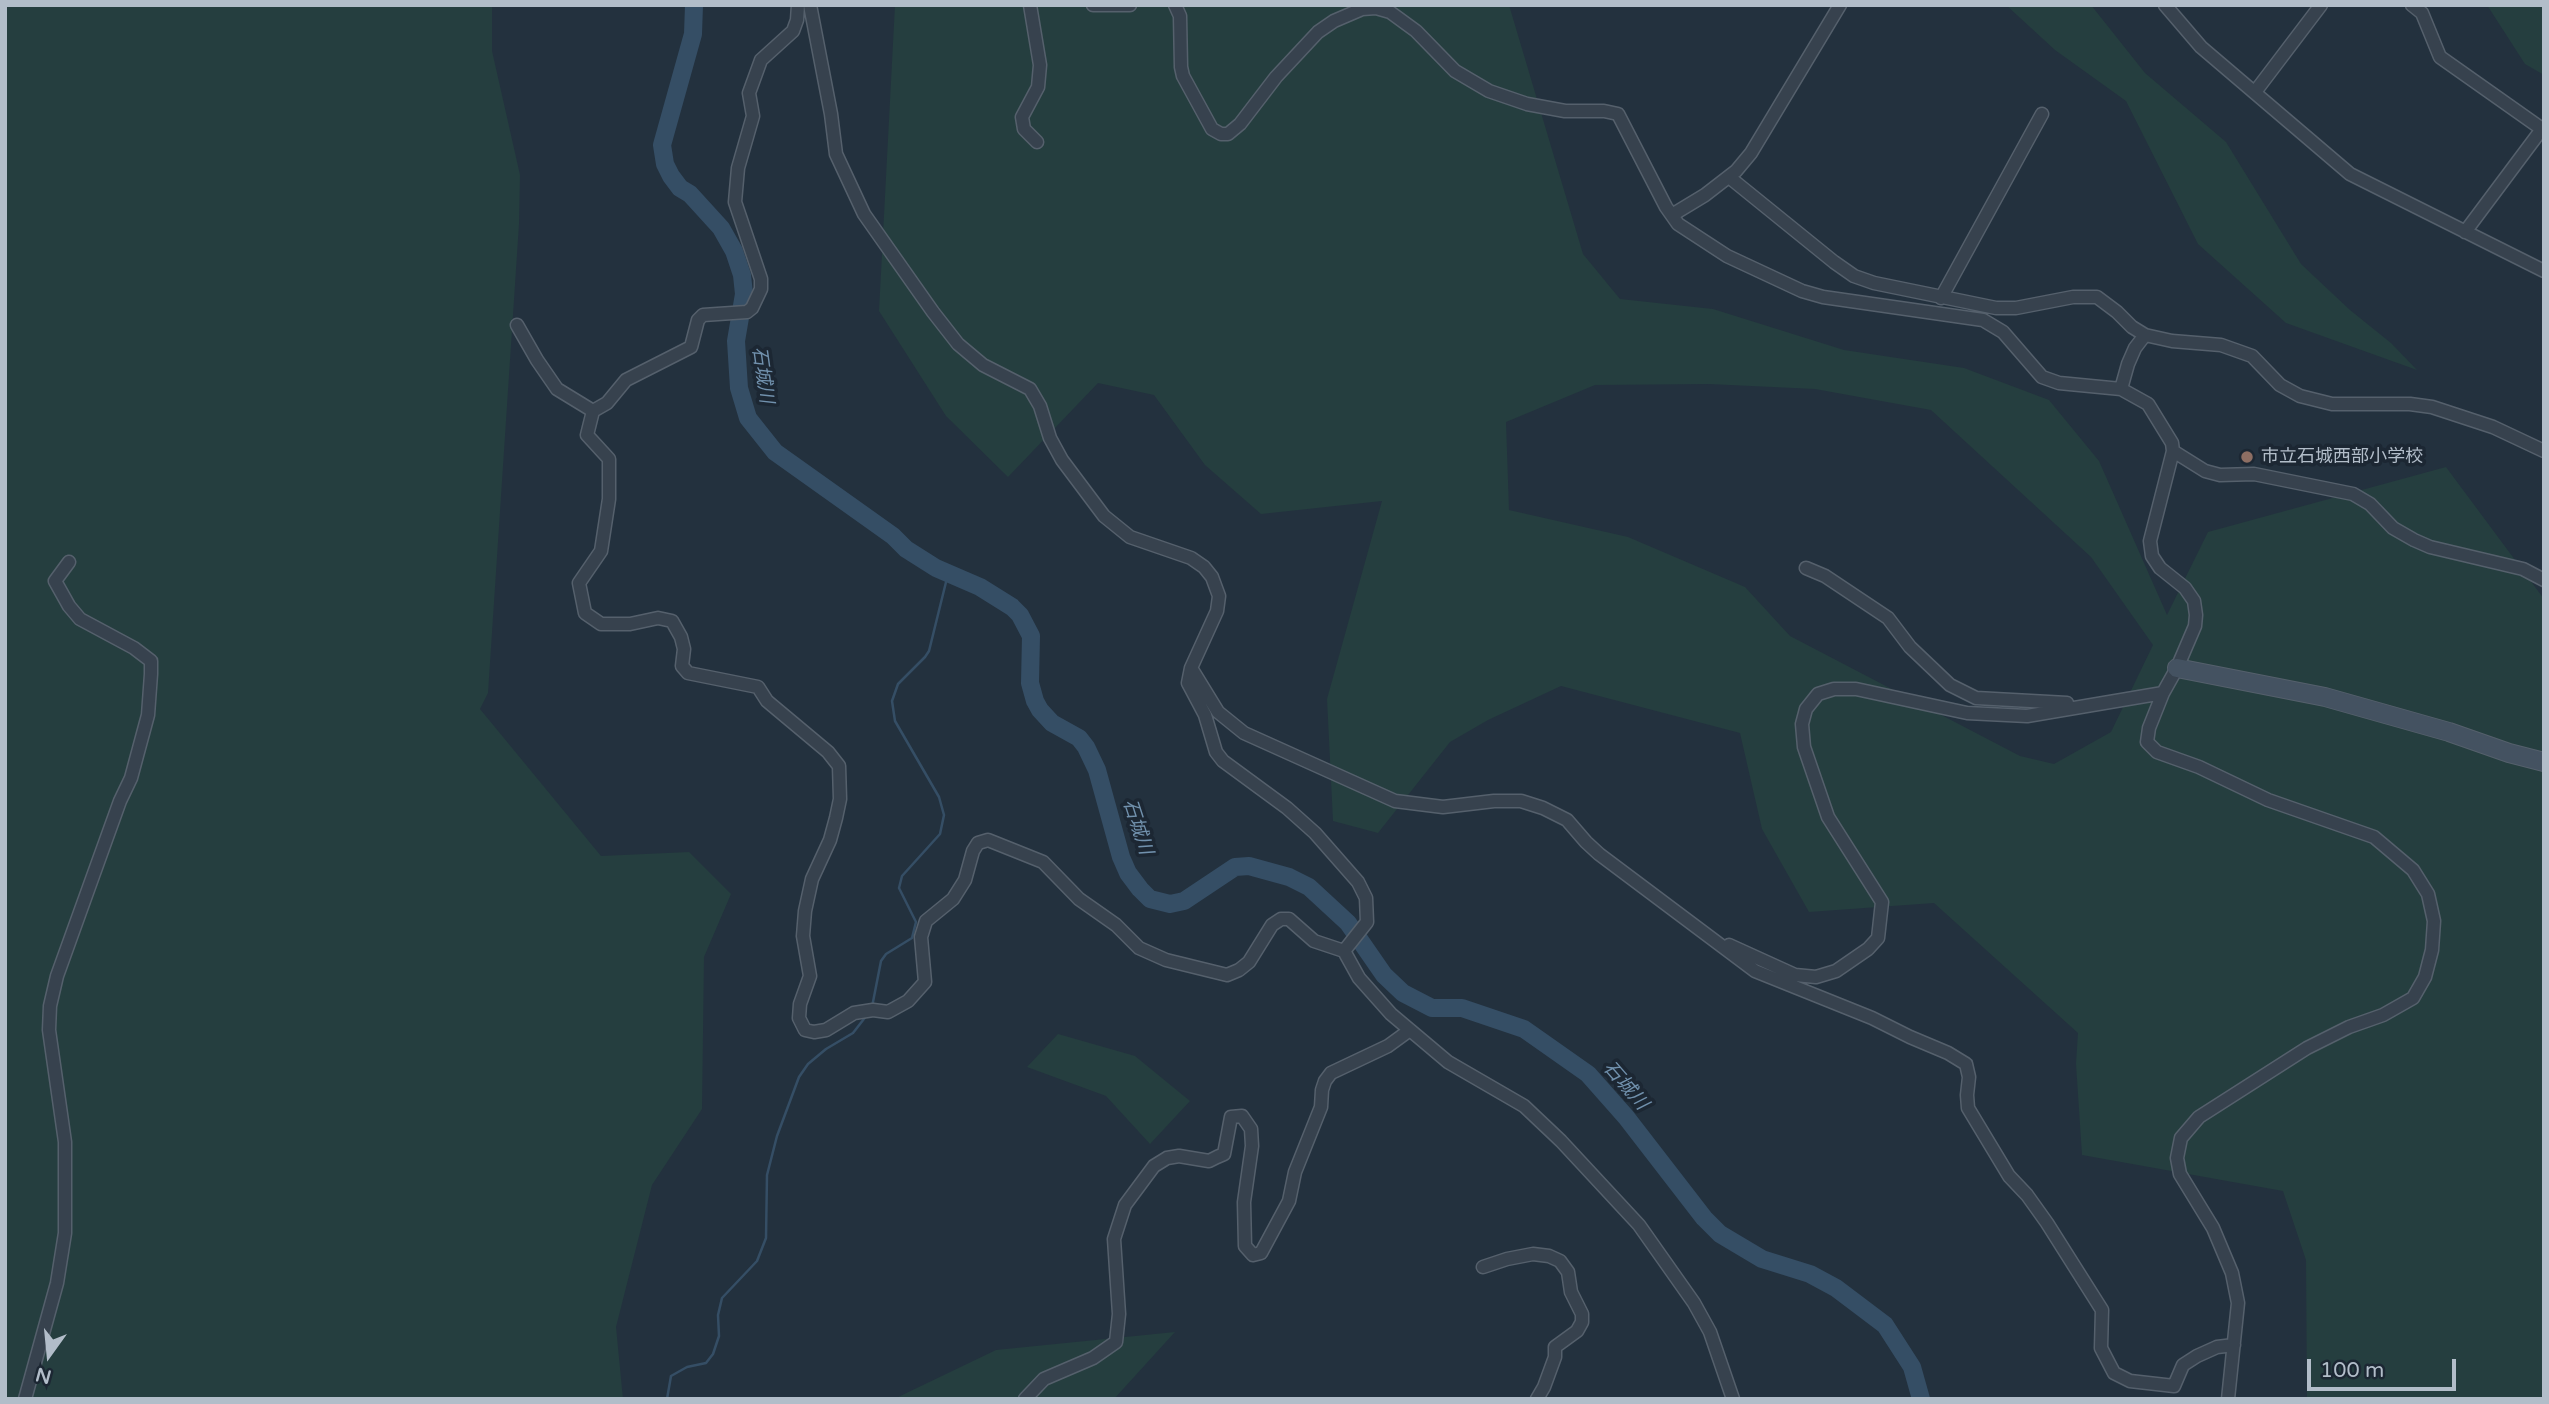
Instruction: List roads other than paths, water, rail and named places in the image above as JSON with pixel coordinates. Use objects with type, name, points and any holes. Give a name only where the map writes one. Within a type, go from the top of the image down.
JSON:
[{"type":"street","points":[[798,5],[793,31],[761,60],[755,75],[749,93],[753,116],[738,168],[735,202],[761,279],[757,300],[747,312],[703,315],[698,320],[691,347],[626,380],[607,403],[593,411],[587,435],[609,458],[609,499],[601,551],[579,583],[585,614],[601,624],[630,624],[658,618],[672,621],[681,637],[684,649],[682,666],[688,673],[758,687],[767,701],[828,752],[839,766],[840,799],[836,818],[830,841],[812,879],[805,912],[803,936],[810,976],[800,1004],[799,1018],[805,1030],[826,1030],[854,1013],[873,1010],[888,1013],[908,1001],[925,982],[921,937],[926,921],[954,900],[965,880],[973,851],[978,843],[988,840],[1043,862],[1079,899],[1116,925],[1139,948],[1166,960],[1227,975],[1249,962],[1272,925],[1281,919],[1289,919],[1314,941],[1345,950],[1360,978],[1391,1014],[1448,1062],[1524,1106],[1561,1141],[1639,1225],[1710,1332],[1733,1399]]},
{"type":"street","points":[[810,5],[836,154],[864,214],[918,292],[958,344],[983,365],[1030,389],[1036,397],[1050,438],[1062,460],[1104,516],[1130,537],[1191,558],[1212,577],[1219,596],[1217,611],[1191,668],[1188,683],[1205,715],[1216,752],[1223,761],[1287,808],[1315,833],[1351,875],[1366,898],[1367,922],[1345,950]]},
{"type":"street","points":[[1030,5],[1040,65],[1038,87],[1022,117],[1024,129],[1037,142]]},
{"type":"street","points":[[1093,5],[1130,5]]},
{"type":"street","points":[[1175,5],[1180,16],[1183,76],[1212,128],[1221,134],[1228,134],[1240,124],[1276,77],[1318,32],[1351,12],[1376,8],[1399,17],[1455,71],[1489,91],[1565,111],[1604,111],[1618,114],[1678,224],[1727,256],[1802,291],[1823,297],[1983,320],[2003,332],[2042,377],[2059,383],[2121,389],[2148,404],[2172,443],[2173,450],[2150,541],[2152,556],[2160,568],[2185,588],[2194,601],[2195,626],[2163,693],[2149,728],[2147,742],[2157,752],[2210,772],[2268,800],[2374,837],[2413,870],[2428,894],[2434,920],[2432,950],[2425,977],[2413,998],[2382,1015],[2349,1027],[2307,1048],[2199,1117],[2181,1138],[2177,1158],[2180,1174],[2213,1228],[2232,1273],[2238,1303],[2228,1399]]},
{"type":"street","points":[[1672,215],[1729,177],[1751,153],[1840,5]]},
{"type":"street","points":[[2165,5],[2201,47],[2350,174],[2544,271]]},
{"type":"street","points":[[2255,92],[2321,5]]},
{"type":"street","points":[[2412,5],[2422,13],[2440,57],[2542,129],[2465,232]]},
{"type":"street","points":[[1941,298],[2042,114]]},
{"type":"street","points":[[1729,177],[1854,276],[1874,283],[1996,308],[2017,308],[2073,297],[2097,297],[2145,335],[2172,341],[2221,345],[2252,355],[2280,385],[2300,396],[2332,404],[2410,404],[2432,407],[2493,427],[2544,451]]},
{"type":"street","points":[[517,325],[557,389],[593,411]]},
{"type":"street","points":[[2121,389],[2127,364],[2145,335]]},
{"type":"street","points":[[2173,450],[2205,471],[2220,475],[2254,474],[2353,494],[2370,504],[2393,528],[2414,540],[2430,547],[2523,569],[2544,580]]},
{"type":"street","points":[[25,1399],[57,1283],[65,1233],[65,1142],[49,1030],[50,1006],[57,976],[120,801],[131,778],[148,715],[151,674],[151,661],[134,648],[80,619],[69,606],[55,581],[69,562]]},
{"type":"street","points":[[1805,568],[1825,576],[1888,618],[1910,647],[1950,685],[1976,698],[2085,705]]},
{"type":"street","points":[[1191,668],[1219,712],[1244,733],[1395,801],[1443,807],[1521,801],[1567,820],[1600,854],[1755,971],[1872,1018],[1966,1064],[1969,1077],[1968,1108],[2009,1176],[2027,1195],[2102,1310],[2101,1348],[2113,1373],[2130,1381],[2174,1386],[2183,1365],[2217,1347],[2234,1345]]},
{"type":"street","points":[[2177,668],[2325,697],[2544,762]]},
{"type":"street","points":[[1709,936],[1795,975],[1816,977],[1836,971],[1868,949],[1878,938],[1882,902],[1828,817],[1804,747],[1802,724],[1806,709],[1818,694],[1833,689],[1856,689],[1967,713],[2027,716],[2163,693]]},
{"type":"street","points":[[1026,1399],[1044,1379],[1093,1358],[1116,1342],[1119,1314],[1114,1239],[1125,1205],[1154,1166],[1167,1157],[1179,1156],[1209,1161],[1224,1154],[1231,1117],[1242,1116],[1251,1129],[1252,1146],[1244,1202],[1245,1246],[1253,1255],[1261,1253],[1289,1201],[1295,1172],[1321,1107],[1325,1081],[1331,1073],[1388,1046],[1410,1030]]},
{"type":"street","points":[[1483,1267],[1533,1254],[1560,1261],[1568,1272],[1571,1292],[1582,1314],[1582,1322],[1577,1331],[1555,1347],[1552,1367],[1537,1399]]},
{"type":"waterway","name":"石城川","points":[[694,5],[693,34],[662,145],[665,164],[671,176],[721,228],[734,251],[742,275],[744,294],[736,341],[739,388],[748,418],[775,452],[893,536],[906,549],[936,568],[980,587],[1020,615],[1031,636],[1030,683],[1035,701],[1052,723],[1079,738],[1086,747],[1097,770],[1121,857],[1128,873],[1140,889],[1150,899],[1170,904],[1184,901],[1235,867],[1249,866],[1289,877],[1309,887],[1348,923],[1384,975],[1403,993],[1432,1008],[1462,1008],[1524,1029],[1588,1074],[1626,1117],[1704,1218],[1720,1234],[1762,1259],[1810,1274],[1836,1288],[1885,1325],[1912,1367],[1921,1399]]},
{"type":"waterway","points":[[872,1007],[881,961],[886,954],[912,938],[916,922],[899,888],[902,876],[940,834],[944,815],[939,797],[895,721],[892,701],[898,684],[929,651],[948,574]]},
{"type":"waterway","points":[[667,1399],[671,1376],[687,1367],[706,1363],[713,1354],[719,1336],[718,1315],[722,1298],[757,1261],[766,1238],[767,1175],[777,1136],[799,1077],[808,1064],[826,1049],[853,1033],[867,1015]]},
{"type":"place","name":"市立石城西部小学校","points":[[2247,457]]}]
